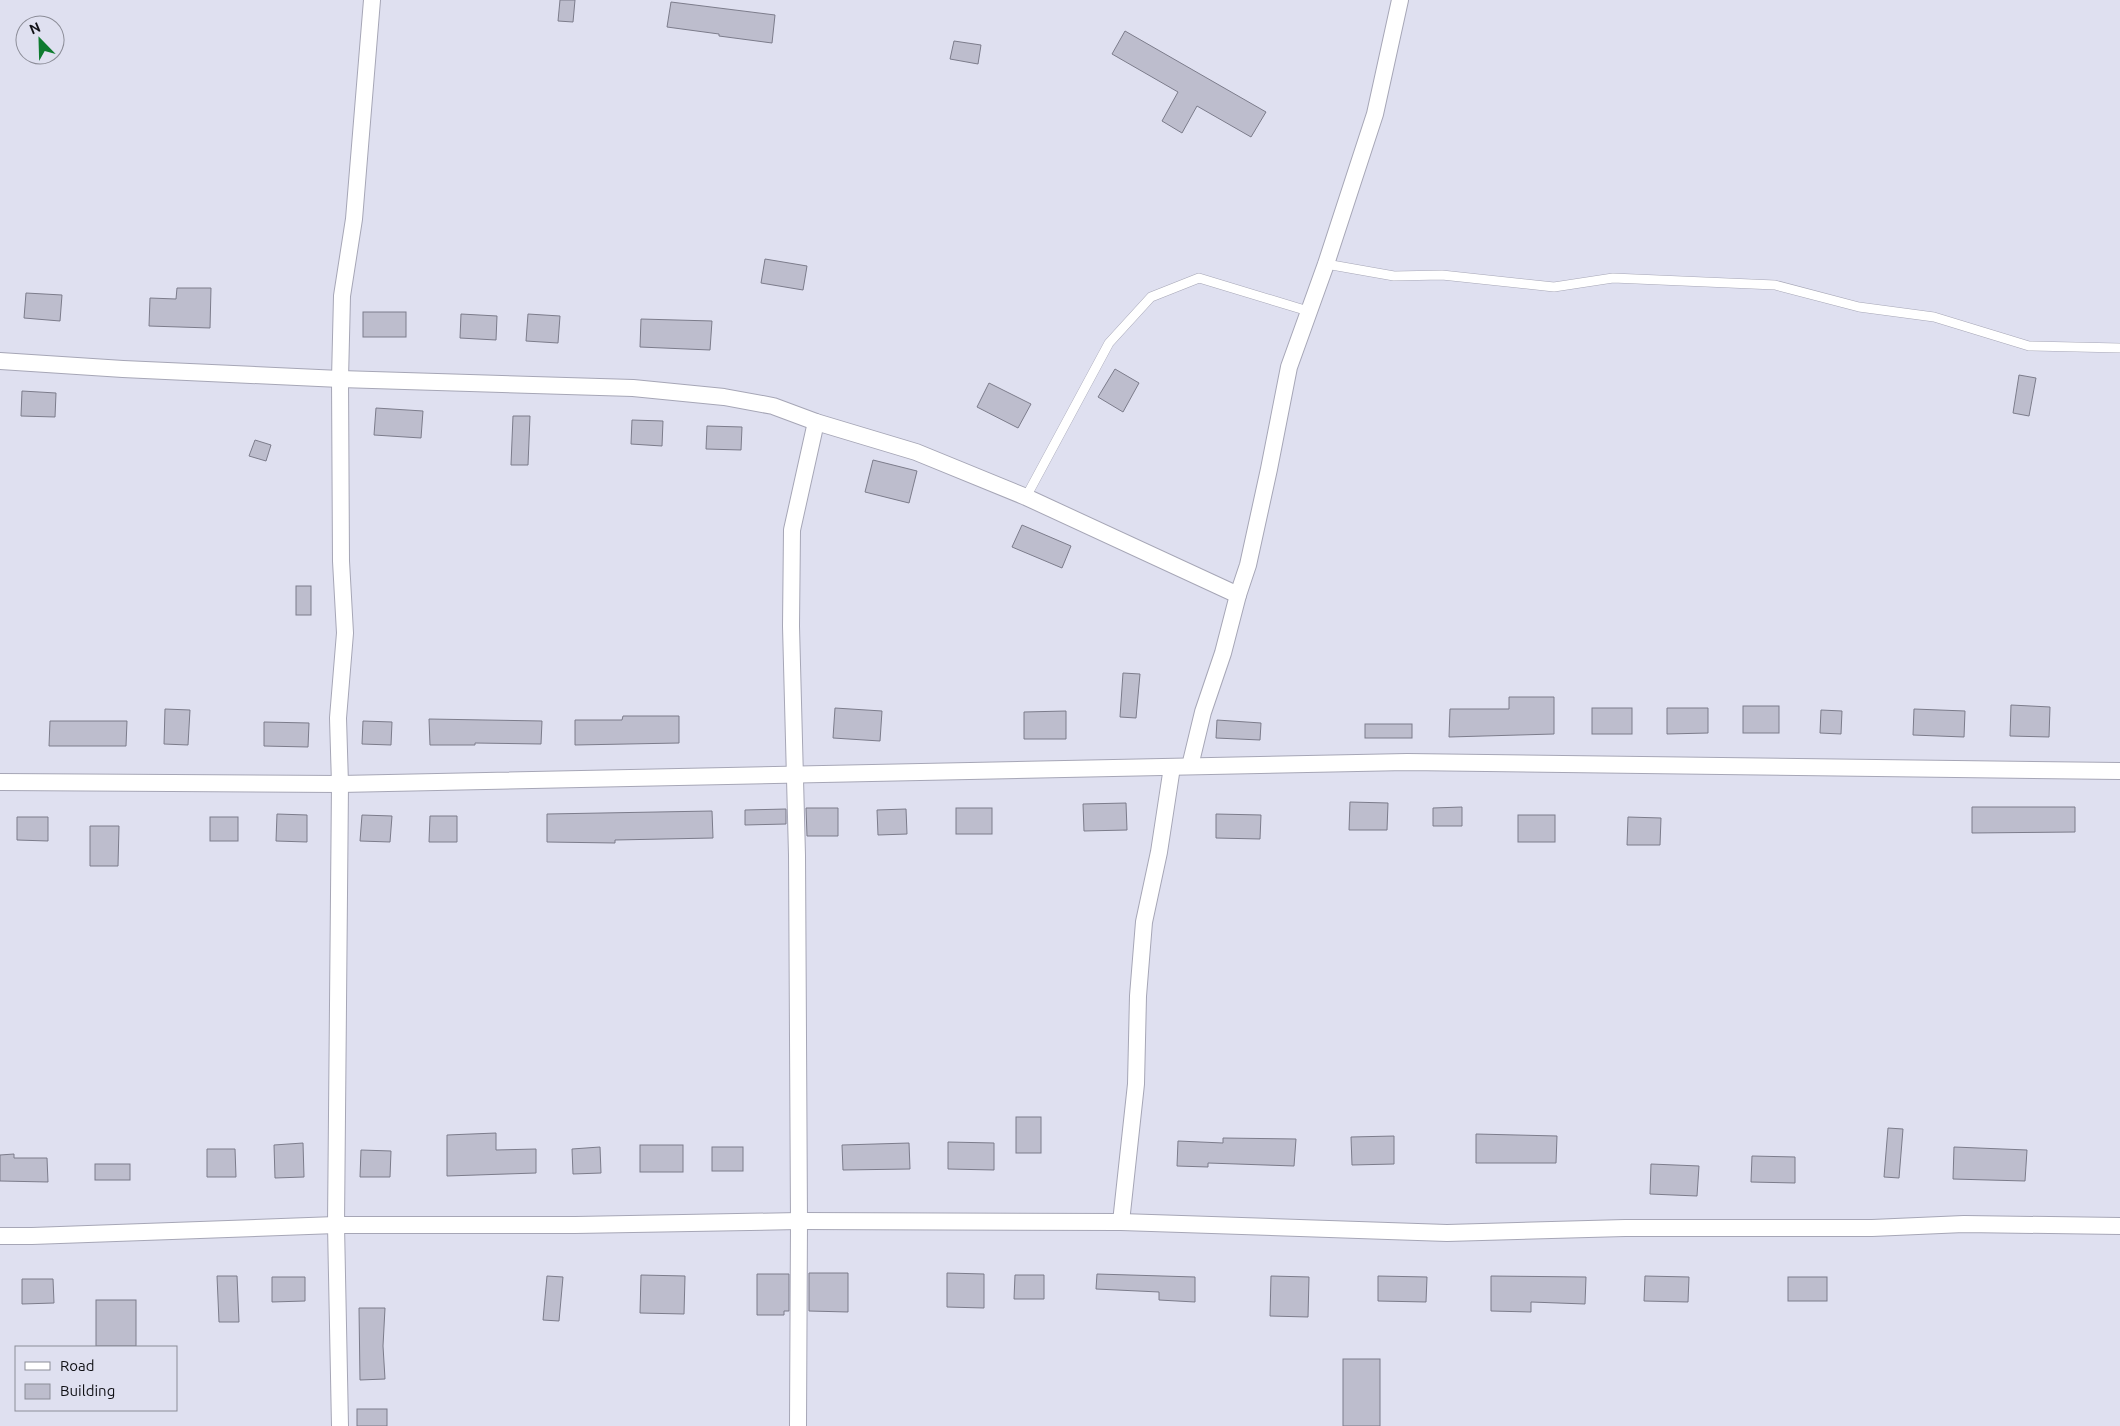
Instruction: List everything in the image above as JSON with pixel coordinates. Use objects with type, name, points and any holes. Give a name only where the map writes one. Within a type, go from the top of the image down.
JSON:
[{"type":"street","points":[[340,1426],[336,1225],[340,784],[338,718],[345,634],[341,561],[340,379],[342,296],[354,219],[372,0]]},
{"type":"street","points":[[1190,766],[1203,712],[1223,653],[1252,546],[1289,367],[1326,264],[1375,114],[1400,0]]},
{"type":"street","points":[[0,360],[122,369],[340,379],[633,388],[724,397],[773,406],[816,422],[916,452],[1026,497],[1238,595]]},
{"type":"street","points":[[798,1426],[797,855],[791,626],[792,530],[816,422]]},
{"type":"street","points":[[0,782],[340,784],[1407,762],[2120,771]]},
{"type":"street","points":[[1121,1222],[1136,1084],[1138,996],[1144,922],[1159,852],[1172,767]]},
{"type":"street","points":[[0,1236],[336,1225],[575,1225],[799,1220],[1121,1222],[1447,1233],[1625,1228],[1872,1228],[1964,1224],[2120,1226]]},
{"type":"lane","points":[[1326,264],[1394,276],[1442,275],[1554,287],[1613,278],[1775,285],[1859,307],[1934,317],[2029,346],[2120,348]]},
{"type":"lane","points":[[1026,497],[1109,343],[1151,297],[1199,278],[1308,311]]},
{"type":"building","points":[[560,0],[575,0],[573,22],[558,21]]},
{"type":"building","points":[[671,2],[775,15],[772,43],[667,27]]},
{"type":"building","points":[[1125,31],[1266,112],[1251,137],[1197,106],[1182,133],[1162,121],[1178,92],[1112,54]]},
{"type":"building","points":[[954,41],[981,45],[978,64],[950,59]]},
{"type":"building","points":[[765,259],[807,266],[803,290],[761,283]]},
{"type":"building","points":[[177,288],[211,288],[210,328],[149,326],[150,298],[176,299]]},
{"type":"building","points":[[26,293],[62,295],[60,321],[24,318]]},
{"type":"building","points":[[363,312],[406,312],[406,337],[363,337]]},
{"type":"building","points":[[461,314],[497,316],[496,340],[460,338]]},
{"type":"building","points":[[528,314],[560,316],[558,343],[526,341]]},
{"type":"building","points":[[641,319],[712,321],[710,350],[640,347]]},
{"type":"building","points":[[1115,369],[1139,383],[1123,412],[1098,397]]},
{"type":"building","points":[[2019,375],[2036,378],[2029,416],[2013,413]]},
{"type":"building","points":[[989,383],[1031,404],[1018,428],[977,407]]},
{"type":"building","points":[[22,391],[56,393],[55,417],[21,416]]},
{"type":"building","points":[[376,408],[423,411],[421,438],[374,435]]},
{"type":"building","points":[[513,416],[530,416],[528,465],[511,465]]},
{"type":"building","points":[[632,420],[663,421],[662,446],[631,444]]},
{"type":"building","points":[[707,426],[742,427],[741,450],[706,449]]},
{"type":"building","points":[[255,440],[271,445],[266,461],[249,456]]},
{"type":"building","points":[[873,460],[917,471],[909,503],[865,492]]},
{"type":"building","points":[[1022,525],[1071,546],[1062,568],[1012,547]]},
{"type":"building","points":[[296,586],[311,586],[311,615],[296,615]]},
{"type":"building","points":[[1123,673],[1140,674],[1136,718],[1120,717]]},
{"type":"building","points":[[1509,697],[1554,697],[1554,734],[1449,737],[1450,709],[1509,709]]},
{"type":"building","points":[[2011,705],[2050,707],[2049,737],[2010,736]]},
{"type":"building","points":[[1743,706],[1779,706],[1779,733],[1743,733]]},
{"type":"building","points":[[835,708],[882,711],[880,741],[833,738]]},
{"type":"building","points":[[1592,708],[1632,708],[1632,734],[1592,734]]},
{"type":"building","points":[[1667,708],[1708,708],[1708,733],[1667,734]]},
{"type":"building","points":[[165,709],[190,710],[188,745],[164,744]]},
{"type":"building","points":[[1914,709],[1965,711],[1964,737],[1913,735]]},
{"type":"building","points":[[1821,710],[1842,711],[1841,734],[1820,733]]},
{"type":"building","points":[[1066,711],[1066,739],[1024,739],[1024,712]]},
{"type":"building","points":[[623,716],[679,716],[679,743],[575,745],[575,720],[622,720]]},
{"type":"building","points":[[429,719],[542,721],[541,744],[475,743],[475,745],[430,745]]},
{"type":"building","points":[[1217,720],[1261,723],[1260,740],[1216,738]]},
{"type":"building","points":[[50,721],[127,721],[126,746],[49,746]]},
{"type":"building","points":[[363,721],[392,722],[391,745],[362,744]]},
{"type":"building","points":[[264,722],[309,723],[308,747],[264,746]]},
{"type":"building","points":[[1365,724],[1412,724],[1412,738],[1365,738]]},
{"type":"building","points":[[1350,802],[1388,803],[1387,830],[1349,830]]},
{"type":"building","points":[[1126,803],[1127,830],[1084,831],[1083,804]]},
{"type":"building","points":[[1462,807],[1462,826],[1433,826],[1433,808]]},
{"type":"building","points":[[1972,807],[2075,807],[2075,832],[1972,833]]},
{"type":"building","points":[[806,808],[838,808],[838,836],[807,836]]},
{"type":"building","points":[[956,808],[992,808],[992,834],[956,834]]},
{"type":"building","points":[[786,809],[786,824],[745,825],[745,810]]},
{"type":"building","points":[[906,809],[907,834],[878,835],[877,810]]},
{"type":"building","points":[[712,811],[713,838],[615,840],[615,843],[547,842],[547,814]]},
{"type":"building","points":[[277,814],[307,815],[307,842],[276,841]]},
{"type":"building","points":[[1216,814],[1261,815],[1260,839],[1216,838]]},
{"type":"building","points":[[362,815],[392,816],[390,842],[360,841]]},
{"type":"building","points":[[1518,815],[1555,815],[1555,842],[1518,842]]},
{"type":"building","points":[[430,816],[457,816],[457,842],[429,842]]},
{"type":"building","points":[[17,817],[48,817],[48,841],[17,840]]},
{"type":"building","points":[[210,817],[238,817],[238,841],[210,841]]},
{"type":"building","points":[[1628,817],[1661,818],[1660,845],[1627,845]]},
{"type":"building","points":[[90,826],[119,826],[118,866],[90,866]]},
{"type":"building","points":[[1016,1117],[1041,1117],[1041,1153],[1016,1153]]},
{"type":"building","points":[[1888,1128],[1903,1129],[1899,1178],[1884,1177]]},
{"type":"building","points":[[496,1133],[496,1150],[536,1149],[536,1173],[447,1176],[447,1135]]},
{"type":"building","points":[[1476,1134],[1557,1136],[1556,1163],[1476,1163]]},
{"type":"building","points":[[1394,1136],[1394,1164],[1352,1165],[1351,1137]]},
{"type":"building","points":[[1223,1138],[1296,1139],[1294,1166],[1208,1163],[1208,1167],[1177,1166],[1178,1141],[1223,1143]]},
{"type":"building","points":[[948,1142],[994,1143],[994,1170],[948,1169]]},
{"type":"building","points":[[303,1143],[304,1177],[275,1178],[274,1145]]},
{"type":"building","points":[[909,1143],[910,1169],[843,1170],[842,1145]]},
{"type":"building","points":[[640,1145],[683,1145],[683,1172],[640,1172]]},
{"type":"building","points":[[600,1147],[601,1173],[573,1174],[572,1149]]},
{"type":"building","points":[[712,1147],[743,1147],[743,1171],[712,1171]]},
{"type":"building","points":[[1954,1147],[2027,1150],[2025,1181],[1953,1179]]},
{"type":"building","points":[[207,1149],[235,1149],[236,1177],[207,1177]]},
{"type":"building","points":[[361,1150],[391,1151],[390,1177],[360,1177]]},
{"type":"building","points":[[14,1154],[14,1158],[47,1158],[48,1182],[0,1181],[0,1155]]},
{"type":"building","points":[[1752,1156],[1795,1157],[1795,1183],[1751,1182]]},
{"type":"building","points":[[95,1164],[130,1164],[130,1180],[95,1180]]},
{"type":"building","points":[[1651,1164],[1699,1166],[1697,1196],[1650,1194]]},
{"type":"building","points":[[809,1273],[848,1273],[848,1312],[809,1311]]},
{"type":"building","points":[[947,1273],[984,1274],[984,1308],[947,1307]]},
{"type":"building","points":[[757,1274],[789,1274],[789,1311],[784,1311],[784,1315],[757,1315]]},
{"type":"building","points":[[1097,1274],[1195,1277],[1195,1302],[1159,1300],[1159,1292],[1096,1289]]},
{"type":"building","points":[[641,1275],[685,1276],[684,1314],[640,1313]]},
{"type":"building","points":[[1015,1275],[1044,1275],[1044,1299],[1014,1299]]},
{"type":"building","points":[[217,1276],[237,1276],[239,1322],[219,1322]]},
{"type":"building","points":[[547,1276],[563,1277],[559,1321],[543,1320]]},
{"type":"building","points":[[1271,1276],[1309,1277],[1308,1317],[1270,1316]]},
{"type":"building","points":[[1378,1276],[1427,1277],[1426,1302],[1378,1301]]},
{"type":"building","points":[[1491,1276],[1586,1277],[1585,1304],[1531,1302],[1531,1312],[1491,1311]]},
{"type":"building","points":[[1645,1276],[1689,1277],[1688,1302],[1644,1301]]},
{"type":"building","points":[[272,1277],[305,1277],[305,1301],[272,1302]]},
{"type":"building","points":[[1788,1277],[1827,1277],[1827,1301],[1788,1301]]},
{"type":"building","points":[[22,1279],[53,1279],[54,1303],[22,1304]]},
{"type":"building","points":[[96,1300],[136,1300],[136,1346],[96,1346]]},
{"type":"building","points":[[359,1308],[385,1308],[383,1346],[385,1379],[360,1380]]},
{"type":"building","points":[[1343,1359],[1380,1359],[1380,1426],[1343,1426]]},
{"type":"building","points":[[357,1409],[387,1409],[387,1426],[357,1426]]}]
